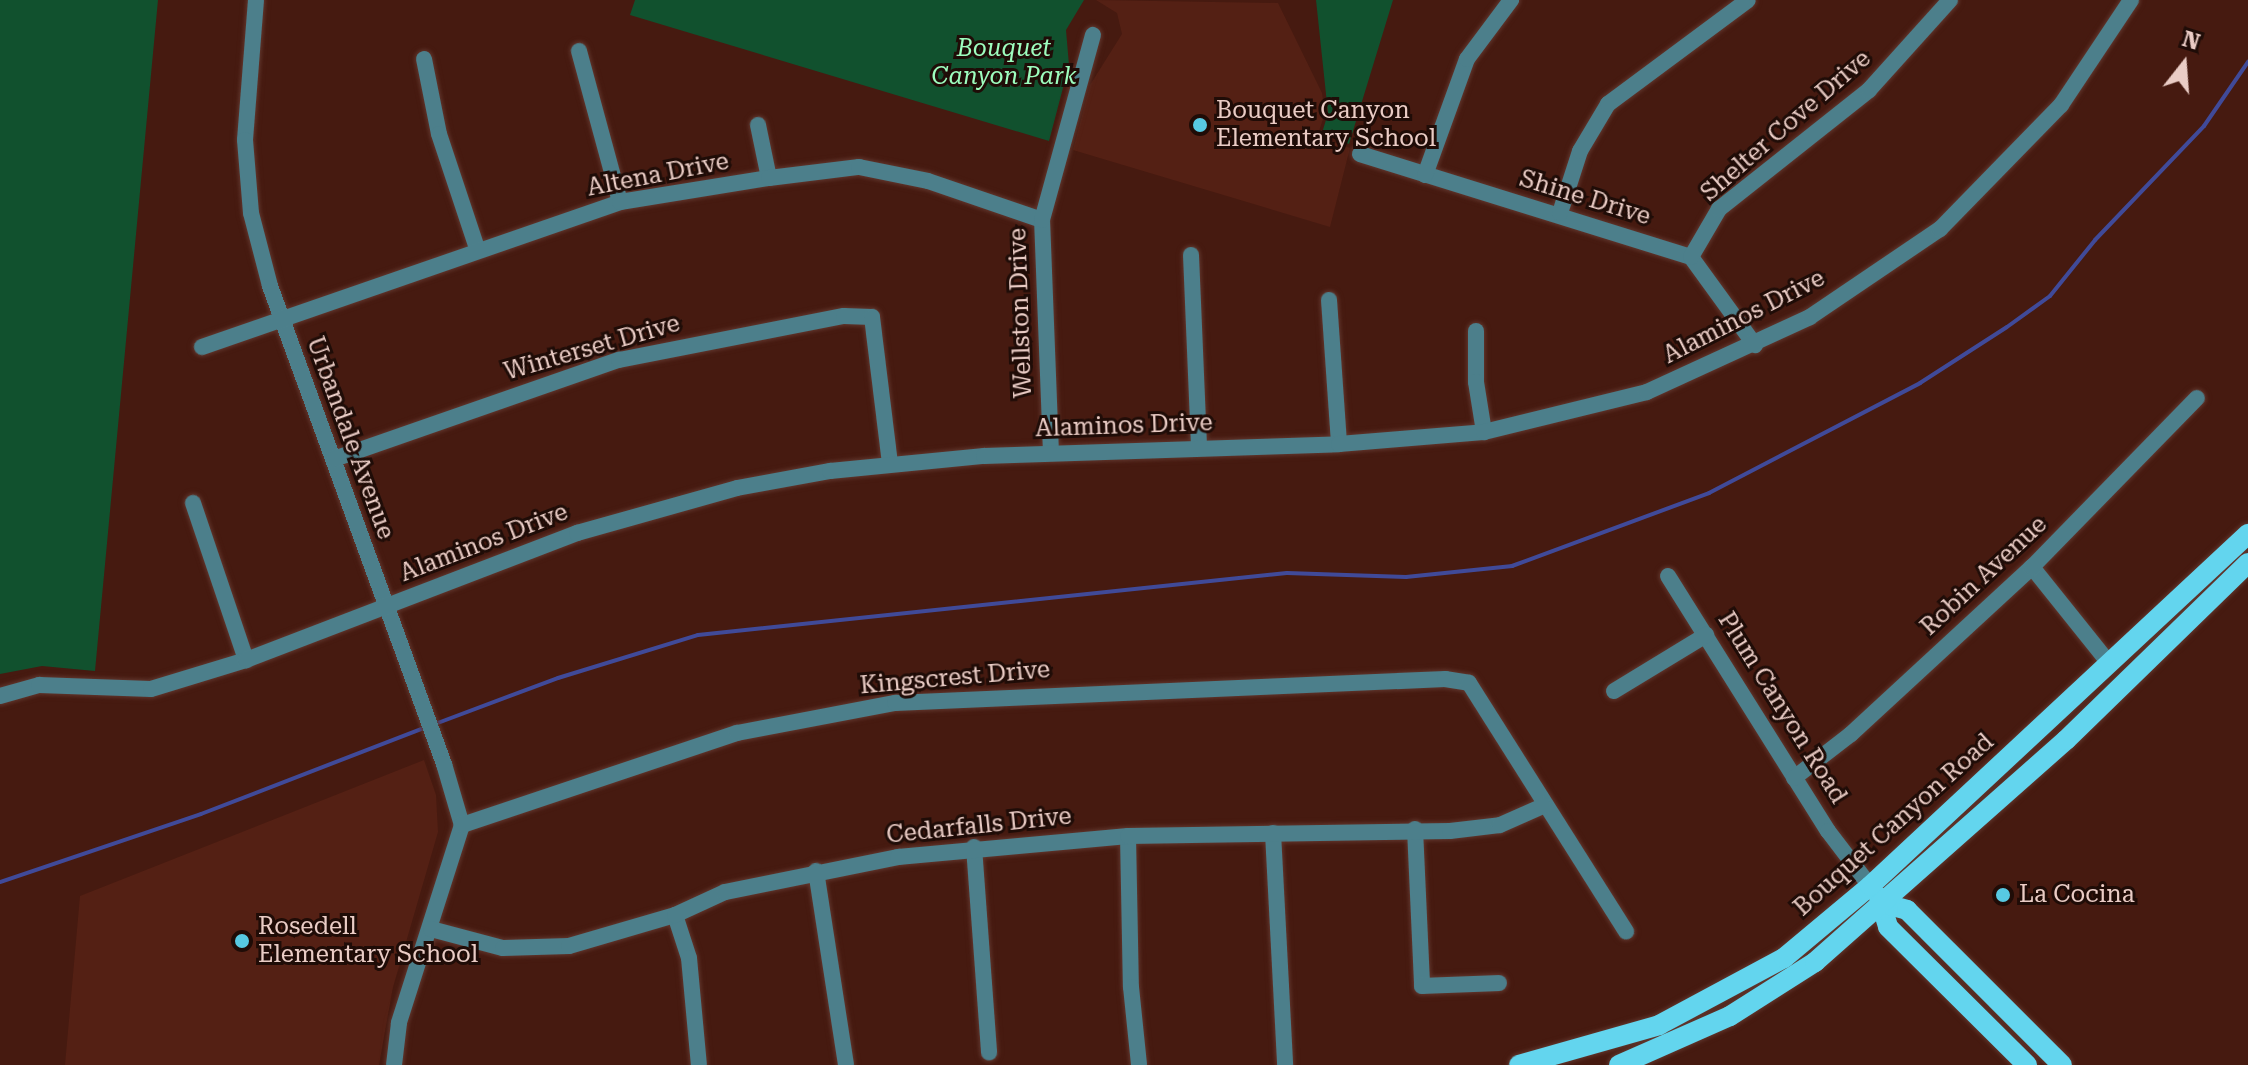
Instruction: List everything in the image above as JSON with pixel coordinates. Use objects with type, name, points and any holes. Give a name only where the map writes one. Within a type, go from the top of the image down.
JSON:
[{"type":"main road","name":"Bouquet Canyon Road","points":[[1519,1065],[1659,1025],[1734,989],[1784,958],[1870,886],[2248,534]]},
{"type":"main road","name":"Bouquet Canyon Road","points":[[1619,1065],[1668,1048],[1784,984],[1885,904],[2066,740],[2248,563]]},
{"type":"main road","points":[[2193,585],[2209,587],[2209,602]]},
{"type":"main road","points":[[2066,740],[2067,702]]},
{"type":"main road","name":"Plum Canyon Road","points":[[1870,886],[1885,904],[1888,927],[2027,1065]]},
{"type":"main road","name":"Plum Canyon Road","points":[[1885,904],[1907,910],[2062,1065]]},
{"type":"street","name":"Urbandale Avenue","points":[[256,0],[245,140],[251,213],[283,321],[437,744],[462,825]]},
{"type":"street","points":[[1425,175],[1467,59],[1511,0]]},
{"type":"street","points":[[1560,213],[1580,151],[1608,104],[1748,0]]},
{"type":"street","name":"Shelter Cove Drive","points":[[1691,257],[1719,209],[1869,90],[1950,0]]},
{"type":"street","name":"Alaminos Drive","points":[[0,696],[39,685],[151,689],[246,660],[657,508],[737,488],[890,464],[1051,453],[1339,444],[1484,432],[1647,392],[1755,345],[1810,317],[1940,229],[2061,105],[2131,0]]},
{"type":"street","name":"Wellston Drive","points":[[1051,453],[1042,220],[1093,35]]},
{"type":"street","points":[[579,51],[620,202]]},
{"type":"street","points":[[424,59],[439,134],[477,248]]},
{"type":"street","points":[[758,125],[769,178]]},
{"type":"street","name":"Shine Drive","points":[[1360,154],[1560,213],[1691,257]]},
{"type":"street","name":"Altena Drive","points":[[202,347],[283,321],[477,248],[620,202],[769,178],[859,167],[928,181],[1042,220]]},
{"type":"street","points":[[1191,255],[1199,447]]},
{"type":"street","points":[[1691,257],[1755,345]]},
{"type":"street","points":[[1329,300],[1339,444]]},
{"type":"street","name":"Winterset Drive","points":[[334,459],[619,360],[777,326],[872,317],[890,464]]},
{"type":"street","points":[[1476,331],[1476,382],[1484,432]]},
{"type":"street","name":"Robin Avenue","points":[[1794,778],[1851,734],[2032,567],[2197,398]]},
{"type":"street","points":[[193,503],[246,660]]},
{"type":"street","points":[[2032,567],[2109,663]]},
{"type":"street","name":"Plum Canyon Road","points":[[1668,576],[1794,778],[1870,886]]},
{"type":"street","points":[[1614,691],[1706,635]]},
{"type":"street","name":"Kingscrest Drive","points":[[462,825],[737,733],[895,703],[1216,686],[1469,683],[1543,806]]},
{"type":"street","points":[[1543,806],[1626,931]]},
{"type":"street","name":"Cedarfalls Drive","points":[[431,929],[503,948],[569,946],[675,915],[725,892],[816,871],[974,847],[1128,836],[1500,825],[1543,806]]},
{"type":"street","points":[[394,1065],[399,1023],[462,825]]},
{"type":"street","points":[[1415,829],[1422,986],[1499,983]]},
{"type":"street","points":[[1273,833],[1285,1065]]},
{"type":"street","points":[[1128,836],[1131,987],[1139,1065]]},
{"type":"street","points":[[974,847],[989,1052]]},
{"type":"street","points":[[816,871],[846,1065]]},
{"type":"street","points":[[675,915],[689,958],[699,1065]]},
{"type":"shaded area","name":"Bouquet Canyon Elementary School","points":[[1096,0],[1278,3],[1322,93],[1325,113],[1317,137],[1350,148],[1330,227],[1073,150],[1090,85],[1122,34],[1117,13]]},
{"type":"shaded area","name":"Rosedell Elementary School","points":[[424,760],[436,795],[438,832],[393,987],[379,1065],[65,1065],[80,896]]},
{"type":"green space","points":[[0,0],[158,0],[95,671],[42,666],[0,674]]},
{"type":"green space","name":"Bouquet Canyon Park","points":[[635,0],[1084,0],[1066,30],[1069,65],[1049,141],[630,15]]},
{"type":"green space","points":[[1316,0],[1393,0],[1349,144],[1322,133],[1328,113]]},
{"type":"waterway","points":[[435,724],[558,678],[698,635],[1287,573],[1406,577],[1512,566],[1709,493],[1920,383],[2007,327],[2050,296],[2095,240],[2204,126],[2248,62]]},
{"type":"waterway","points":[[0,882],[201,814],[427,727]]},
{"type":"place","name":"Bouquet Canyon Elementary School","points":[[1200,125]]},
{"type":"place","name":"La Cocina","points":[[2003,895]]},
{"type":"place","name":"Rosedell Elementary School","points":[[242,941]]}]
